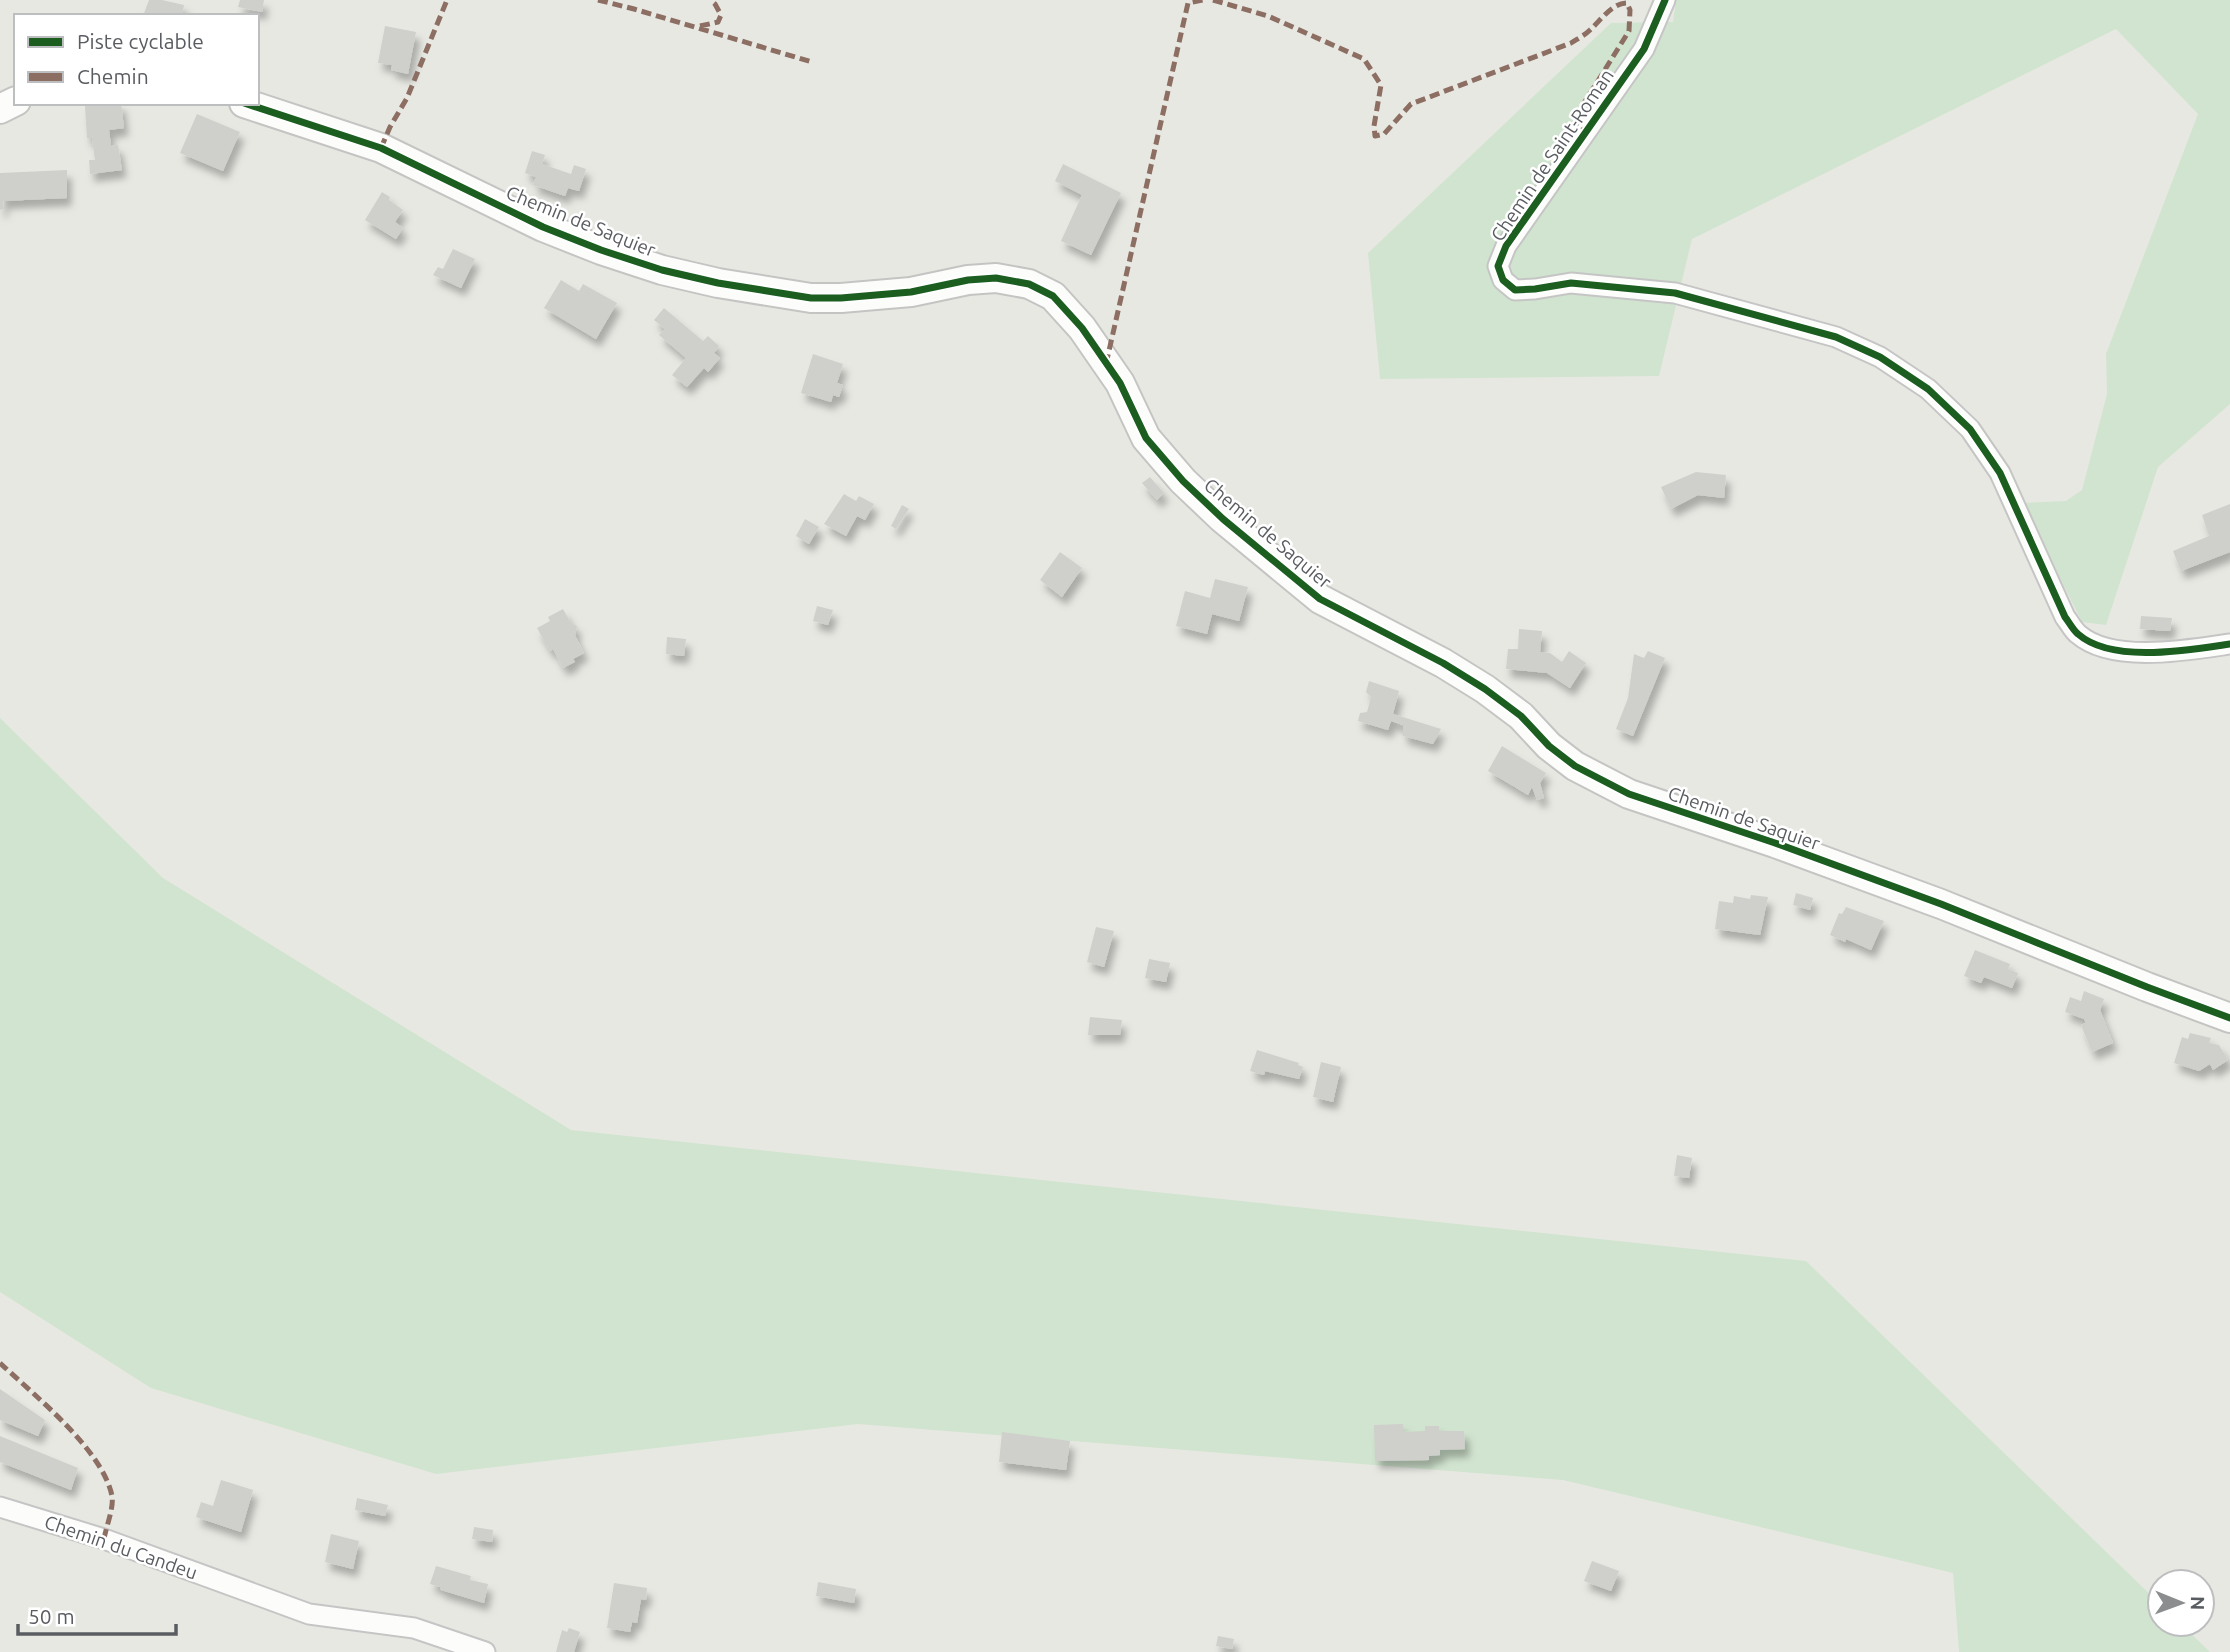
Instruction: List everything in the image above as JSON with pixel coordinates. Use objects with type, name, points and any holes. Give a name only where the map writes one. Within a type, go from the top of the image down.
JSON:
[{"type":"street","name":"Chemin de Saint-Roman","points":[[1665,0],[1644,48],[1506,246],[1498,266],[1503,280],[1515,290],[1571,283],[1675,293],[1836,337],[1880,357],[1928,389],[1970,429],[2000,473],[2065,617],[2078,634],[2111,650],[2171,651],[2230,644]]},
{"type":"street","name":"Chemin de Saquier","points":[[250,105],[381,148],[543,227],[589,245],[662,270],[718,283],[775,293],[831,298],[911,292],[968,280],[996,278],[1029,284],[1053,296],[1082,328],[1120,383],[1146,438],[1223,519],[1320,599],[1443,663],[1485,689],[1521,716],[1549,746],[1575,766],[1629,794],[1775,843],[1931,900],[2230,1018]]},
{"type":"street","name":"Chemin du Candeu","points":[[0,1507],[104,1539],[309,1614],[414,1628],[485,1652]]},
{"type":"green space","points":[[1676,0],[2230,0],[2230,404],[2158,467],[2106,625],[2082,622],[2022,503],[2066,501],[2082,490],[2107,394],[2106,354],[2198,114],[2116,29],[1692,239],[1659,376],[1380,379],[1368,253],[1611,23],[1673,22]]},
{"type":"green space","points":[[0,718],[163,878],[571,1130],[1806,1261],[2146,1590],[2146,1638],[2196,1638],[2210,1652],[1959,1652],[1953,1573],[1563,1480],[858,1424],[436,1474],[151,1388],[0,1292]]},
{"type":"building","points":[[149,0],[184,5],[182,14],[144,14]]},
{"type":"building","points":[[240,0],[264,0],[262,12],[238,7]]},
{"type":"building","points":[[385,26],[416,32],[408,74],[391,70],[392,65],[378,63]]},
{"type":"building","points":[[121,105],[124,128],[109,130],[111,146],[118,145],[122,170],[90,174],[89,160],[95,160],[92,138],[87,138],[85,106]]},
{"type":"building","points":[[197,114],[240,132],[223,171],[180,153]]},
{"type":"building","points":[[532,151],[545,155],[542,164],[571,174],[574,165],[586,169],[579,191],[568,188],[565,196],[533,185],[536,177],[525,173]]},
{"type":"building","points":[[1063,164],[1121,193],[1091,255],[1061,241],[1082,195],[1055,181]]},
{"type":"building","points":[[67,170],[67,198],[3,201],[4,209],[0,210],[0,173]]},
{"type":"building","points":[[382,192],[403,210],[395,222],[403,228],[396,239],[365,220]]},
{"type":"building","points":[[453,249],[475,259],[461,288],[433,275],[438,267],[443,269]]},
{"type":"building","points":[[561,280],[579,291],[583,284],[617,303],[596,339],[544,308]]},
{"type":"building","points":[[664,308],[703,341],[708,336],[719,346],[714,353],[720,358],[708,372],[704,368],[687,387],[672,375],[686,358],[659,335],[665,329],[654,320]]},
{"type":"building","points":[[813,354],[843,364],[837,383],[843,385],[839,397],[833,395],[831,402],[801,393]]},
{"type":"building","points":[[1696,472],[1726,475],[1724,498],[1698,495],[1671,509],[1661,487]]},
{"type":"building","points":[[1150,477],[1164,493],[1157,500],[1142,483]]},
{"type":"building","points":[[844,494],[856,501],[859,496],[874,504],[865,520],[857,516],[846,536],[824,524]]},
{"type":"building","points":[[2230,504],[2230,552],[2181,571],[2173,551],[2209,536],[2202,515]]},
{"type":"building","points":[[902,505],[909,509],[896,529],[891,526]]},
{"type":"building","points":[[805,519],[819,527],[809,544],[796,536]]},
{"type":"building","points":[[1060,552],[1082,568],[1062,597],[1040,580]]},
{"type":"building","points":[[1215,579],[1248,587],[1239,621],[1212,614],[1207,634],[1176,626],[1185,591],[1210,598]]},
{"type":"building","points":[[817,606],[833,610],[828,625],[813,621]]},
{"type":"building","points":[[563,609],[571,623],[577,626],[575,635],[584,653],[563,668],[537,628],[550,621],[548,617]]},
{"type":"building","points":[[2141,616],[2172,618],[2170,631],[2140,629]]},
{"type":"building","points":[[1519,629],[1542,631],[1540,652],[1550,653],[1562,662],[1569,651],[1586,663],[1570,688],[1547,673],[1506,669],[1508,649],[1518,649]]},
{"type":"building","points":[[667,637],[686,639],[684,656],[666,654]]},
{"type":"building","points":[[1648,651],[1665,658],[1633,736],[1616,729],[1628,698],[1634,654],[1644,658]]},
{"type":"building","points":[[1369,681],[1399,691],[1393,714],[1441,729],[1433,744],[1403,736],[1403,725],[1391,721],[1388,730],[1358,721],[1360,713],[1367,712],[1371,697],[1366,692]]},
{"type":"building","points":[[1502,746],[1546,773],[1540,783],[1544,798],[1537,800],[1532,787],[1528,795],[1488,771]]},
{"type":"building","points":[[1796,893],[1813,898],[1810,910],[1793,905]]},
{"type":"building","points":[[1751,895],[1768,897],[1760,935],[1715,929],[1719,901],[1733,903],[1734,896],[1750,899]]},
{"type":"building","points":[[1846,907],[1884,921],[1871,950],[1830,935],[1839,913],[1842,914]]},
{"type":"building","points":[[1096,927],[1114,931],[1104,967],[1087,962]]},
{"type":"building","points":[[1975,950],[2010,964],[2008,969],[2018,973],[2012,988],[1984,977],[1981,983],[1964,976]]},
{"type":"building","points":[[1149,959],[1170,963],[1166,982],[1145,978]]},
{"type":"building","points":[[2084,991],[2104,999],[2100,1010],[2113,1043],[2092,1052],[2081,1025],[2086,1023],[2084,1019],[2065,1012],[2070,997],[2081,1001]]},
{"type":"building","points":[[1090,1017],[1122,1020],[1120,1035],[1088,1035]]},
{"type":"building","points":[[2190,1033],[2211,1038],[2209,1043],[2219,1045],[2228,1060],[2213,1070],[2210,1064],[2199,1071],[2174,1063],[2182,1037],[2188,1039]]},
{"type":"building","points":[[1257,1050],[1299,1063],[1298,1065],[1303,1067],[1299,1079],[1265,1071],[1264,1075],[1250,1071]]},
{"type":"building","points":[[1321,1062],[1341,1067],[1333,1102],[1313,1097]]},
{"type":"building","points":[[1677,1155],[1692,1158],[1689,1178],[1674,1176]]},
{"type":"building","points":[[0,1389],[45,1420],[38,1436],[0,1420]]},
{"type":"building","points":[[1403,1424],[1403,1432],[1425,1431],[1425,1426],[1439,1426],[1439,1431],[1464,1431],[1465,1449],[1440,1450],[1440,1455],[1429,1456],[1429,1460],[1375,1461],[1374,1425]]},
{"type":"building","points":[[1002,1432],[1070,1441],[1066,1470],[999,1462]]},
{"type":"building","points":[[0,1436],[78,1468],[71,1490],[0,1462]]},
{"type":"building","points":[[221,1480],[253,1490],[241,1532],[196,1517],[201,1502],[213,1506]]},
{"type":"building","points":[[357,1498],[388,1505],[385,1516],[355,1510]]},
{"type":"building","points":[[474,1527],[493,1530],[492,1542],[472,1539]]},
{"type":"building","points":[[331,1534],[359,1541],[353,1569],[325,1562]]},
{"type":"building","points":[[1592,1561],[1619,1571],[1611,1591],[1584,1581]]},
{"type":"building","points":[[436,1566],[471,1576],[470,1580],[488,1584],[484,1603],[430,1584]]},
{"type":"building","points":[[818,1582],[856,1589],[854,1603],[816,1596]]},
{"type":"building","points":[[614,1583],[647,1588],[646,1600],[641,1599],[637,1623],[632,1622],[630,1632],[607,1628]]},
{"type":"building","points":[[569,1628],[580,1632],[574,1652],[556,1652],[562,1630],[567,1632]]},
{"type":"building","points":[[1218,1636],[1234,1639],[1232,1649],[1216,1646]]},
{"type":"marked path","points":[[381,148],[407,98],[447,0]]},
{"type":"marked path","points":[[598,0],[812,62]]},
{"type":"marked path","points":[[700,26],[718,22],[721,15],[710,0]]},
{"type":"marked path","points":[[1106,364],[1188,3],[1203,0]]},
{"type":"marked path","points":[[1213,0],[1268,16],[1364,59],[1381,85],[1374,126],[1375,136],[1384,134],[1411,104],[1571,43],[1588,32],[1612,9],[1627,3],[1630,10],[1629,31],[1581,108],[1580,122],[1585,131]]},
{"type":"marked path","points":[[0,1363],[82,1442],[106,1478],[112,1501],[104,1539]]},
{"type":"cycle path","points":[[1665,0],[1644,49],[1506,246],[1498,266],[1503,280],[1515,290],[1571,283],[1675,293],[1836,337],[1880,357],[1928,389],[1970,429],[2000,473],[2065,617],[2078,634],[2110,649],[2130,652],[2173,651],[2230,644]]},
{"type":"cycle path","points":[[250,105],[381,148],[543,227],[601,250],[662,270],[718,283],[811,298],[911,292],[968,280],[996,278],[1029,284],[1053,296],[1082,328],[1120,383],[1146,438],[1183,481],[1223,519],[1320,599],[1443,663],[1485,689],[1521,716],[1549,746],[1575,766],[1629,794],[1775,843],[1941,904],[2230,1018]]}]
